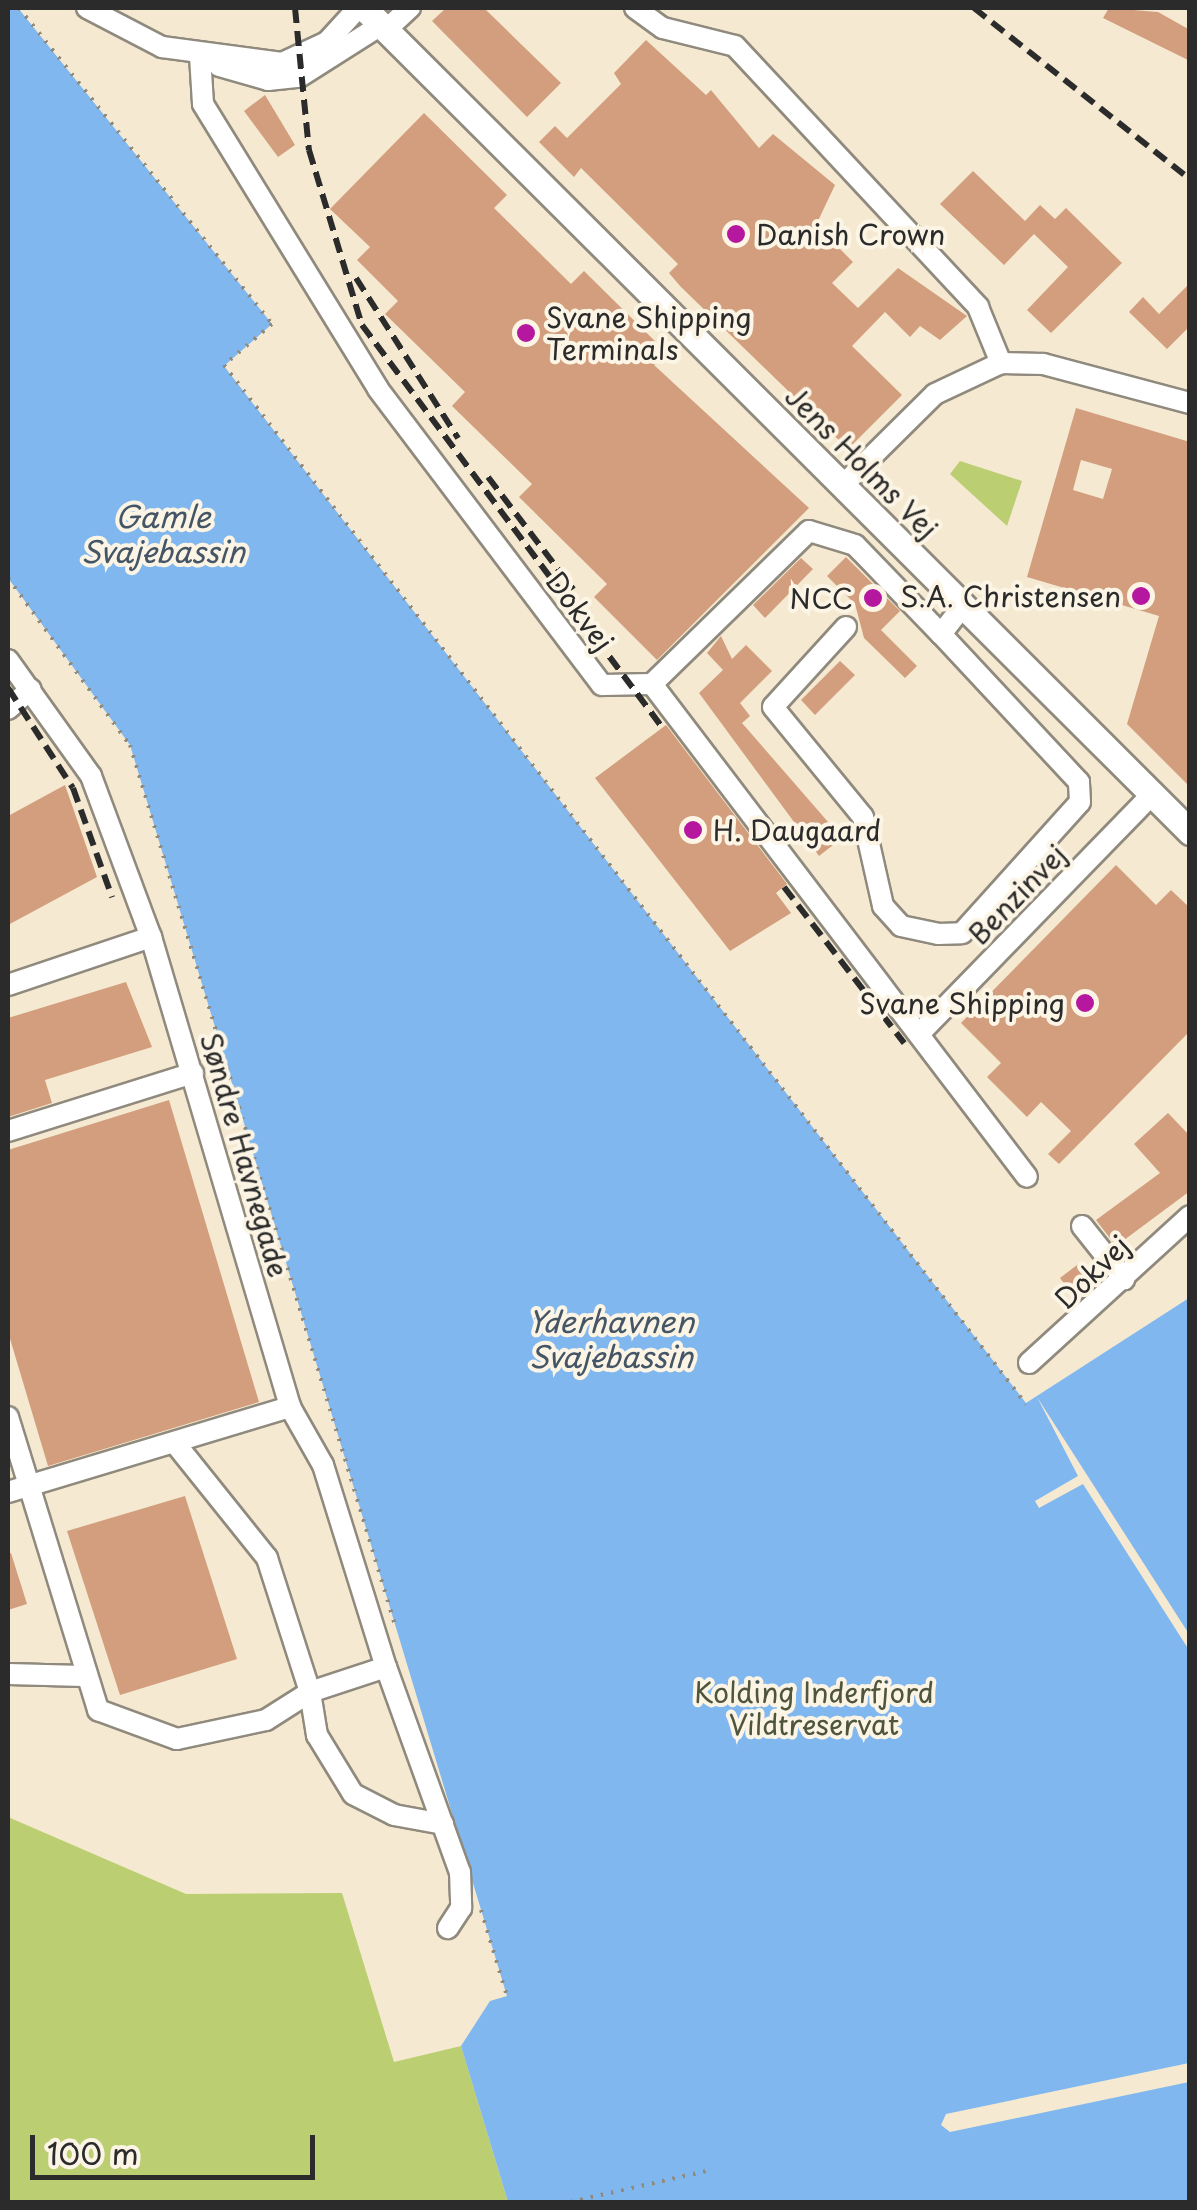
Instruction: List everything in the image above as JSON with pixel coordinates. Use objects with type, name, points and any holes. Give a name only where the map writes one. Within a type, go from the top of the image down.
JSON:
[{"type":"main road","name":"Jens Holms Vej","points":[[372,18],[1190,832]]},
{"type":"street","points":[[88,8],[142,40],[268,80],[293,78],[372,18],[410,8]]},
{"type":"street","points":[[634,8],[663,28],[735,46],[978,306],[1000,363]]},
{"type":"street","name":"Dokvej","points":[[200,56],[202,104],[378,389],[602,686],[652,684]]},
{"type":"street","points":[[843,484],[935,394],[1000,363],[1044,364],[1190,403]]},
{"type":"street","points":[[846,628],[773,707],[863,817],[883,906],[901,926],[938,934],[962,933],[1080,802],[1079,782],[855,545],[809,531],[652,684],[1027,1177]]},
{"type":"street","points":[[941,634],[964,605]]},
{"type":"street","name":"Søndre Havnegade","points":[[8,660],[91,776],[151,937],[290,1407],[323,1465],[386,1667],[460,1872],[462,1908],[448,1928]]},
{"type":"street","points":[[8,709],[31,690]]},
{"type":"street","name":"Benzinvej","points":[[920,1033],[1153,793]]},
{"type":"street","points":[[8,985],[151,937]]},
{"type":"street","points":[[8,1131],[193,1073]]},
{"type":"street","name":"Dokvej","points":[[1029,1363],[1190,1216]]},
{"type":"street","points":[[1082,1226],[1124,1279]]},
{"type":"street","points":[[8,1492],[178,1447],[290,1407]]},
{"type":"street","points":[[8,1417],[83,1676],[98,1710],[177,1740],[266,1720],[310,1692],[386,1667]]},
{"type":"street","points":[[178,1447],[268,1558],[310,1692],[316,1736],[353,1794],[394,1815],[443,1824]]},
{"type":"street","points":[[8,1674],[83,1676]]},
{"type":"path","points":[[18,8],[272,324],[224,365],[1026,1404]]},
{"type":"path","points":[[8,578],[130,745],[399,1638]]},
{"type":"path","points":[[479,1902],[507,1996]]},
{"type":"path","points":[[570,2202],[707,2171]]},
{"type":"green space","points":[[960,461],[1022,481],[1007,526],[950,474]]},
{"type":"green space","points":[[8,1817],[186,1894],[342,1893],[394,2062],[461,2046],[508,2202],[8,2202]]},
{"type":"water","name":"Kolding Inderfjord Vildtreservat","points":[[8,8],[18,8],[272,324],[224,366],[1026,1403],[1189,1298],[1189,2202],[508,2202],[461,2046],[490,2001],[507,1996],[130,745],[8,578]]},
{"type":"pier","points":[[1037,1397],[1189,1634],[1189,1650],[1083,1484],[1039,1508],[1035,1501],[1078,1476]]},
{"type":"pier","points":[[1189,2063],[1189,2082],[950,2132],[941,2125],[946,2114]]},
{"type":"building","points":[[446,8],[484,8],[561,83],[527,117],[432,21]]},
{"type":"building","points":[[1109,8],[1158,12],[1190,30],[1190,61],[1103,18]]},
{"type":"building","name":"Danish Crown","points":[[646,40],[706,95],[711,90],[759,148],[773,134],[835,185],[816,225],[853,262],[832,283],[858,308],[898,268],[967,316],[940,340],[920,326],[910,337],[885,312],[852,346],[902,395],[848,449],[680,286],[669,273],[678,264],[581,168],[574,177],[539,142],[555,126],[567,138],[621,84],[614,73]]},
{"type":"building","points":[[265,95],[295,145],[278,157],[244,111]]},
{"type":"building","name":"Svane Shipping Terminals","points":[[424,113],[507,195],[494,208],[571,284],[584,271],[667,353],[654,365],[809,508],[657,660],[594,597],[607,584],[519,497],[532,484],[452,406],[465,392],[385,314],[398,301],[357,260],[370,247],[330,209]]},
{"type":"building","points":[[973,171],[1025,221],[1040,205],[1055,219],[1066,208],[1122,263],[1051,333],[1027,310],[1068,267],[1034,234],[1004,265],[940,204]]},
{"type":"building","points":[[1190,283],[1190,326],[1167,349],[1129,312],[1143,297],[1159,314]]},
{"type":"building","name":"S.A. Christensen","points":[[1076,408],[1190,442],[1190,787],[1127,724],[1159,616],[1027,577]],"holes":[[[1081,460],[1112,469],[1103,499],[1073,490]]]},
{"type":"building","points":[[846,557],[900,611],[881,630],[917,666],[905,678],[864,638],[855,604],[827,576]]},
{"type":"building","points":[[801,558],[813,569],[765,618],[753,605]]},
{"type":"building","points":[[721,636],[732,659],[746,645],[772,671],[740,703],[750,716],[742,723],[842,838],[819,856],[699,693],[723,670],[707,653]]},
{"type":"building","points":[[840,661],[855,675],[815,715],[801,700]]},
{"type":"building","name":"H. Daugaard","points":[[666,725],[787,884],[776,893],[791,913],[730,951],[595,778]]},
{"type":"building","points":[[65,785],[97,877],[8,925],[8,816]]},
{"type":"building","name":"Svane Shipping","points":[[1116,865],[1156,905],[1171,890],[1190,908],[1190,1031],[1059,1164],[1048,1154],[1071,1131],[1041,1102],[1027,1117],[987,1077],[1001,1063],[961,1023]]},
{"type":"building","points":[[126,982],[152,1047],[45,1080],[52,1103],[8,1117],[8,1018]]},
{"type":"building","points":[[169,1100],[259,1402],[48,1466],[8,1332],[8,1150]]},
{"type":"building","points":[[1168,1113],[1190,1136],[1190,1191],[1116,1246],[1096,1220],[1160,1173],[1134,1144]]},
{"type":"building","points":[[1081,1262],[1097,1282],[1076,1299],[1060,1278]]},
{"type":"building","points":[[185,1496],[237,1659],[120,1695],[67,1531]]},
{"type":"building","points":[[11,1553],[27,1604],[8,1610],[8,1554]]},
{"type":"railway","points":[[295,8],[309,150],[362,325],[662,727]]},
{"type":"railway","points":[[974,8],[1190,179]]},
{"type":"railway","points":[[356,278],[458,438]]},
{"type":"railway","points":[[488,477],[573,589]]},
{"type":"railway","points":[[8,688],[73,788],[112,897]]},
{"type":"railway","points":[[784,887],[904,1043]]},
{"type":"place","name":"Danish Crown","points":[[736,234]]},
{"type":"place","name":"Svane Shipping Terminals","points":[[526,333]]},
{"type":"place","name":"S.A. Christensen","points":[[1141,596]]},
{"type":"place","name":"NCC","points":[[873,598]]},
{"type":"place","name":"H. Daugaard","points":[[693,830]]},
{"type":"place","name":"Svane Shipping","points":[[1085,1003]]},
{"type":"water label","name":"Gamle Svajebassin","points":[[163,533]]},
{"type":"water label","name":"Yderhavnen Svajebassin","points":[[611,1338]]}]
